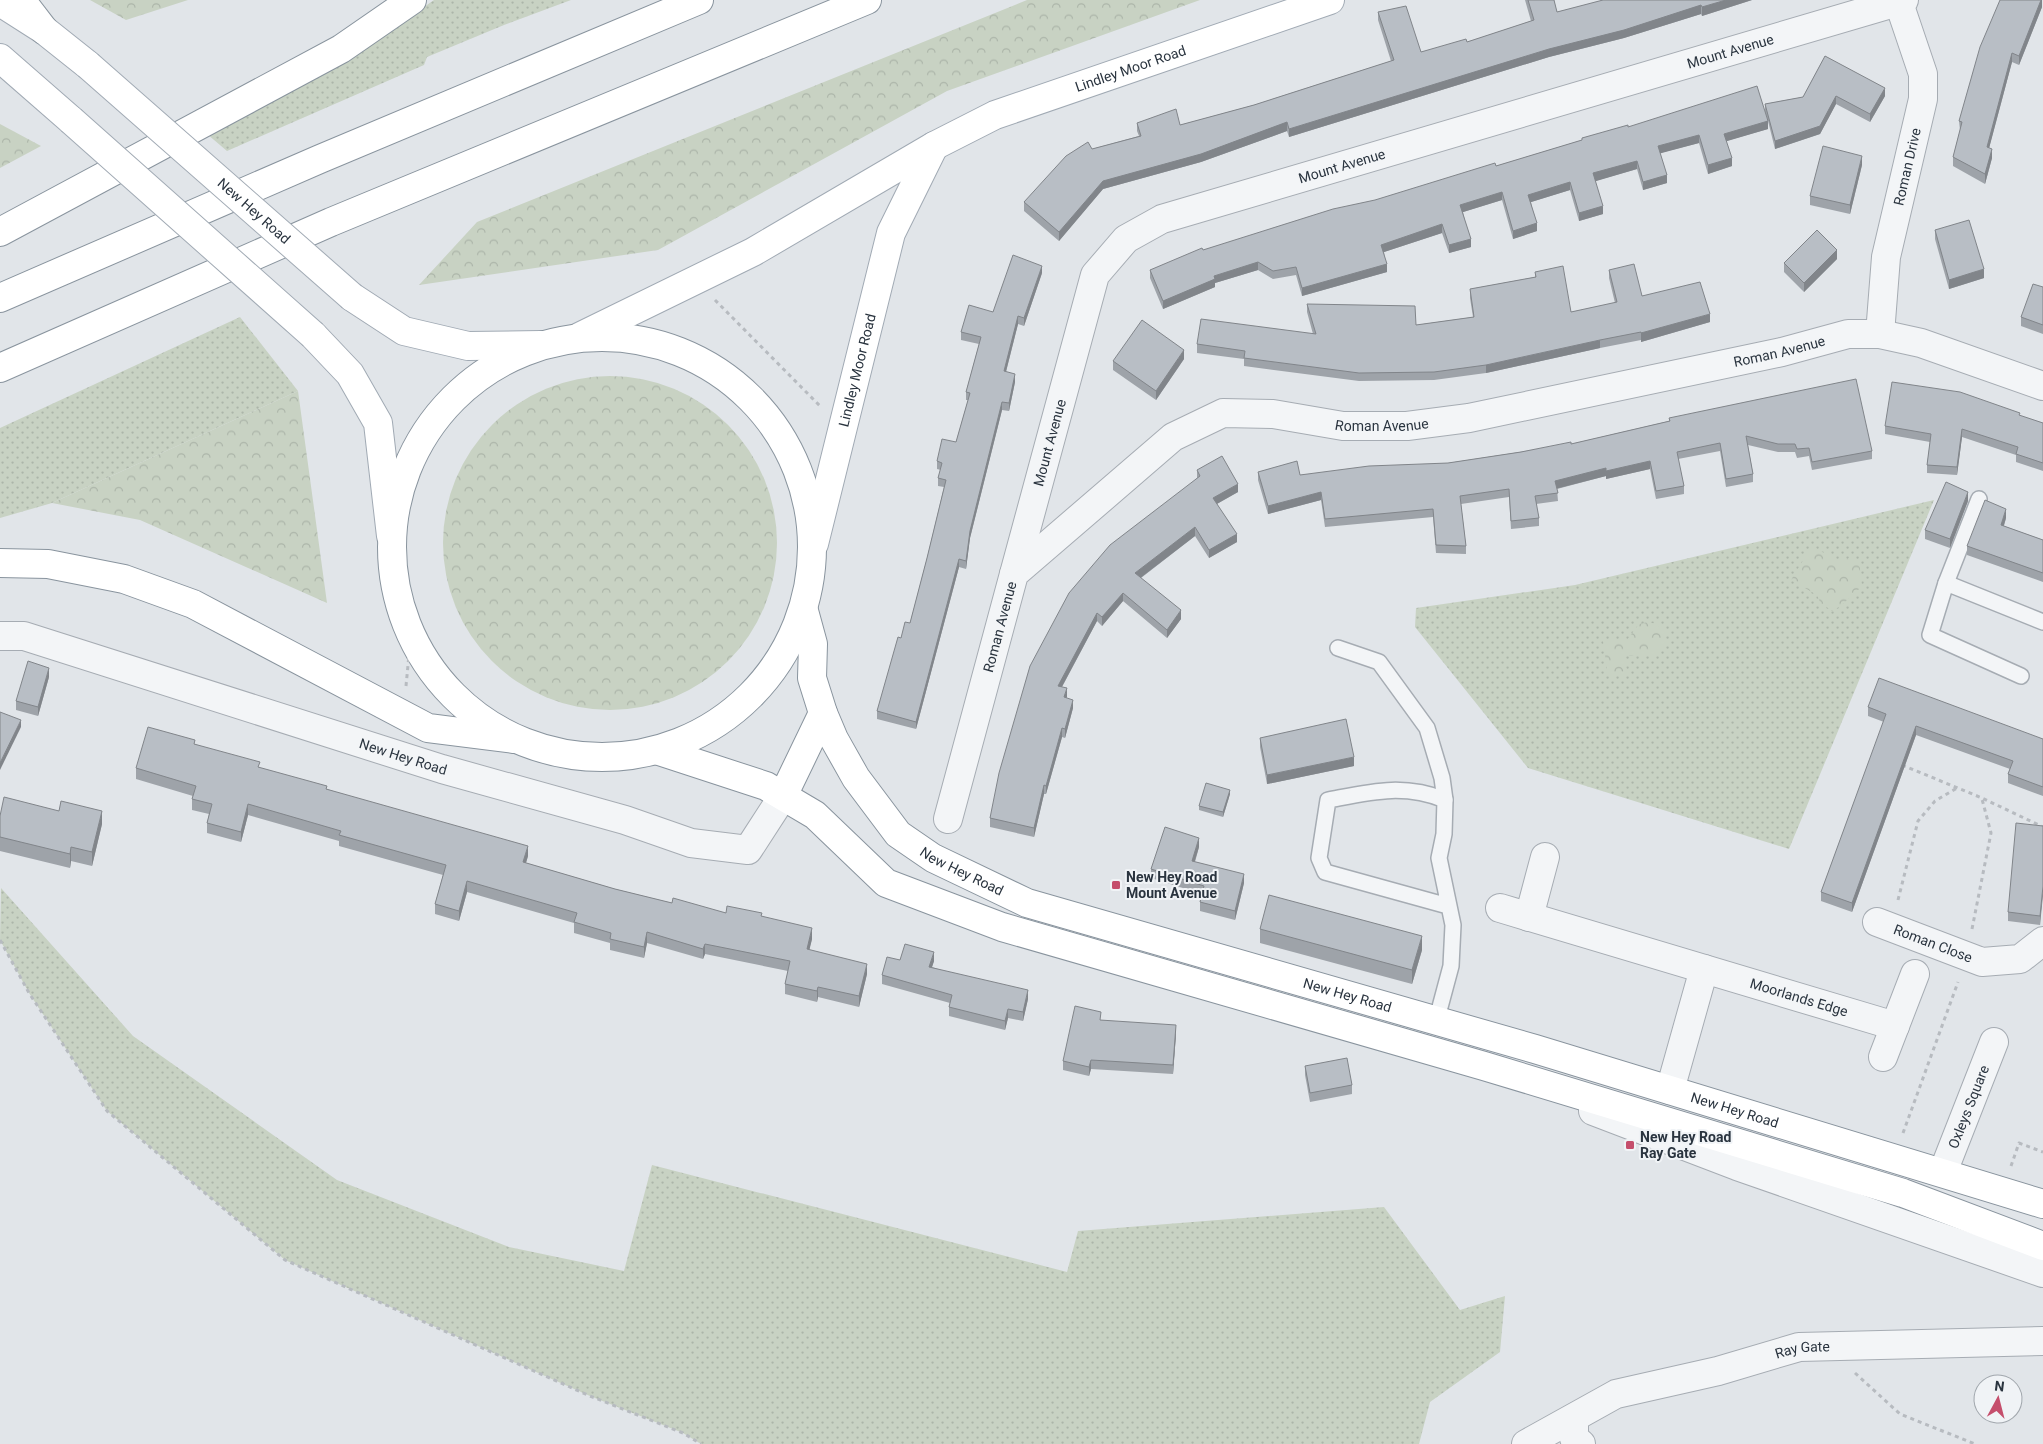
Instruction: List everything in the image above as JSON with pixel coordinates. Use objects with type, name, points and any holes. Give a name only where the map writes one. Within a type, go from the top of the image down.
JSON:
[{"type":"main road","points":[[21,0],[44,30]]},
{"type":"main road","points":[[0,232],[342,49],[412,0]]},
{"type":"main road","points":[[0,298],[320,159],[699,0]]},
{"type":"main road","points":[[0,368],[349,215],[867,0]]},
{"type":"main road","name":"Lindley Moor Road","points":[[579,338],[753,252],[934,146],[996,116],[1049,96],[1330,0]]},
{"type":"main road","name":"New Hey Road","points":[[0,2],[44,30],[88,65],[352,297],[404,331],[468,346],[541,345]]},
{"type":"main road","points":[[0,58],[313,335],[350,374],[378,424],[396,594],[416,647],[448,691],[514,739]]},
{"type":"main road","name":"Lindley Moor Road","points":[[814,544],[891,233],[934,146]]},
{"type":"main road","points":[[0,563],[48,564],[124,579],[193,604],[428,728],[514,739],[560,754],[606,758],[659,750],[735,712],[762,686],[785,654],[804,611],[814,544],[806,492],[788,445],[756,401],[709,365],[645,340],[579,338],[541,345],[490,368],[442,409],[411,457],[391,536]]},
{"type":"main road","name":"New Hey Road","points":[[804,611],[813,644],[812,678],[823,713],[834,739],[856,778],[898,834],[933,858],[1027,903],[1670,1090],[2043,1204]]},
{"type":"main road","points":[[783,796],[823,713]]},
{"type":"main road","points":[[659,750],[766,786],[815,815],[886,883],[1002,927],[1484,1066],[1904,1193],[2043,1246]]},
{"type":"street","name":"Roman Drive","points":[[1880,334],[1886,257],[1924,99],[1923,74],[1902,2]]},
{"type":"street","name":"Mount Avenue","points":[[1014,574],[1096,276],[1126,239],[1162,219],[1902,2]]},
{"type":"street","name":"Roman Avenue","points":[[948,819],[1014,574],[1173,436],[1223,413],[1273,414],[1343,426],[1407,426],[1469,418],[1782,352],[1848,334],[1880,334],[1922,343],[2043,386]]},
{"type":"street","name":"New Hey Road","points":[[0,636],[24,636],[442,769],[625,820],[691,843],[748,850],[783,796]]},
{"type":"street","points":[[1528,917],[1545,857]]},
{"type":"street","name":"Moorlands Edge","points":[[1500,908],[1895,1026]]},
{"type":"street","name":"Roman Close","points":[[1884,924],[1982,962],[2020,959],[2043,941]]},
{"type":"street","points":[[1670,1090],[1704,969]]},
{"type":"street","points":[[1883,1057],[1915,974]]},
{"type":"street","name":"Oxleys Square","points":[[1943,1172],[1994,1042]]},
{"type":"street","points":[[1484,1066],[1593,1111],[1738,1166],[2043,1273]]},
{"type":"street","name":"Ray Gate","points":[[1526,1444],[1616,1394],[1718,1371],[1799,1347],[2043,1341]]},
{"type":"street","points":[[1574,1418],[1574,1438],[1582,1444]]},
{"type":"lane","points":[[1979,499],[1946,583],[1930,635],[2021,676]]},
{"type":"lane","points":[[1946,583],[2043,622]]},
{"type":"lane","points":[[1338,648],[1379,662],[1427,728],[1442,778],[1445,800],[1444,834],[1439,858],[1453,924],[1450,966],[1436,1022]]},
{"type":"lane","points":[[1445,800],[1425,792],[1386,789],[1328,800],[1319,858],[1325,872],[1448,906]]},
{"type":"path","points":[[695,280],[842,429]]},
{"type":"path","points":[[1898,764],[1982,798],[2043,827]]},
{"type":"path","points":[[1884,924],[1918,821],[1936,801],[1957,788]]},
{"type":"path","points":[[1894,1157],[1967,956],[1991,833],[1982,798]]},
{"type":"path","points":[[0,940],[30,993],[107,1111],[285,1260],[590,1396],[683,1433],[701,1444]]},
{"type":"path","points":[[2019,1143],[2043,1152]]},
{"type":"path","points":[[1825,1346],[1900,1414],[1975,1444]]},
{"type":"green space","points":[[90,0],[188,0],[126,20]]},
{"type":"green space","points":[[434,0],[571,0],[427,57],[424,65],[227,151],[207,134],[374,42]]},
{"type":"green space","points":[[1027,0],[1200,0],[947,91],[658,250],[419,285],[477,222]]},
{"type":"green space","points":[[0,124],[41,146],[0,168]]},
{"type":"green space","points":[[240,317],[298,391],[52,503],[0,518],[0,428]]},
{"type":"green space","points":[[610,376],[643,379],[674,388],[703,404],[728,425],[749,450],[765,479],[774,510],[777,543],[774,576],[765,607],[749,636],[728,661],[703,682],[674,698],[643,707],[610,710],[577,707],[546,698],[517,682],[492,661],[471,636],[455,607],[446,576],[443,543],[446,510],[455,479],[471,450],[492,425],[517,404],[546,388],[577,379]]},
{"type":"green space","points":[[298,391],[327,603],[140,520],[52,503]]},
{"type":"green space","points":[[1934,500],[1789,849],[1528,768],[1415,627],[1416,608],[1575,585]]},
{"type":"green space","points":[[1812,546],[1838,561],[1850,558],[1859,560],[1862,587],[1832,611],[1820,602],[1817,595],[1791,580]]},
{"type":"green space","points":[[1648,622],[1656,624],[1664,631],[1665,645],[1656,654],[1625,656],[1627,674],[1608,676],[1603,641],[1627,640],[1639,624]]},
{"type":"green space","points":[[1,888],[133,1036],[337,1180],[509,1247],[624,1271],[652,1165],[1067,1272],[1078,1231],[1384,1207],[1460,1310],[1505,1296],[1500,1352],[1430,1402],[1419,1444],[701,1444],[683,1433],[590,1396],[285,1260],[107,1111],[29,993],[0,940]]},
{"type":"building","points":[[1528,0],[1554,0],[1557,12],[1603,0],[1726,0],[1702,7],[1701,5],[1624,30],[1549,49],[1289,129],[1287,122],[1201,154],[1103,181],[1059,232],[1024,202],[1066,156],[1088,142],[1092,149],[1141,136],[1137,123],[1176,109],[1180,125],[1254,105],[1394,60],[1378,12],[1406,6],[1421,52],[1466,39],[1467,42],[1534,20]]},
{"type":"building","points":[[2000,0],[2041,0],[2019,56],[2012,53],[1987,147],[1992,149],[1985,174],[1953,157],[1962,122],[1959,121],[1980,47]]},
{"type":"building","points":[[1825,56],[1885,88],[1870,114],[1836,96],[1820,126],[1775,141],[1765,104],[1803,97]]},
{"type":"building","points":[[1757,86],[1768,121],[1724,134],[1732,158],[1708,165],[1699,135],[1658,146],[1667,175],[1643,182],[1637,161],[1593,173],[1603,206],[1579,213],[1570,182],[1528,195],[1537,223],[1513,231],[1502,192],[1460,205],[1471,239],[1449,245],[1442,224],[1381,245],[1387,264],[1302,288],[1296,267],[1273,271],[1258,262],[1214,276],[1215,279],[1163,301],[1150,270],[1202,248],[1203,250],[1333,209],[1375,200],[1495,163],[1496,166],[1582,140],[1582,138],[1628,125],[1628,127]]},
{"type":"building","points":[[1823,146],[1862,156],[1850,205],[1810,196]]},
{"type":"building","points":[[1969,220],[1984,269],[1949,280],[1935,230]]},
{"type":"building","points":[[1817,230],[1837,250],[1804,283],[1784,263]]},
{"type":"building","points":[[1013,255],[1042,266],[1024,318],[1018,316],[1004,371],[1015,374],[1009,403],[1002,402],[970,531],[966,561],[959,559],[916,722],[877,711],[898,637],[901,638],[905,622],[910,623],[946,480],[938,478],[942,463],[937,461],[942,439],[956,442],[970,393],[966,392],[981,337],[961,332],[969,305],[993,312]]},
{"type":"building","points":[[1634,264],[1642,296],[1700,282],[1710,314],[1641,333],[1486,365],[1434,372],[1359,373],[1244,358],[1245,351],[1197,344],[1201,319],[1316,334],[1307,304],[1415,306],[1416,325],[1474,317],[1470,289],[1536,277],[1535,272],[1563,266],[1571,312],[1617,302],[1609,270]]},
{"type":"building","points":[[2033,284],[2043,287],[2043,325],[2021,317]]},
{"type":"building","points":[[1142,320],[1184,350],[1156,391],[1113,361]]},
{"type":"building","points":[[1856,379],[1872,451],[1812,462],[1809,448],[1797,449],[1795,444],[1778,444],[1746,436],[1753,474],[1726,479],[1720,443],[1677,452],[1684,486],[1656,491],[1650,461],[1606,471],[1606,468],[1555,481],[1558,493],[1535,496],[1539,518],[1511,521],[1509,489],[1460,496],[1466,546],[1436,545],[1433,509],[1325,519],[1321,492],[1268,506],[1258,472],[1297,461],[1300,475],[1369,466],[1448,463],[1521,452],[1571,442],[1571,444],[1670,421],[1669,418]]},
{"type":"building","points":[[1892,382],[1960,392],[2043,423],[2043,463],[2016,454],[2018,447],[1962,429],[1957,467],[1927,465],[1931,434],[1885,426]]},
{"type":"building","points":[[1222,456],[1238,484],[1213,498],[1237,534],[1209,550],[1195,527],[1135,573],[1181,610],[1167,630],[1123,593],[1102,617],[1097,613],[1058,686],[1067,688],[1064,697],[1073,700],[1065,729],[1062,728],[1046,786],[1044,785],[1034,828],[990,818],[999,773],[1030,666],[1069,593],[1110,545],[1200,476],[1197,470]]},
{"type":"building","points":[[1946,482],[1968,492],[1950,539],[1925,530]]},
{"type":"building","points":[[1985,500],[2006,509],[2001,525],[2043,540],[2043,573],[1967,546]]},
{"type":"building","points":[[28,661],[49,668],[38,707],[16,701]]},
{"type":"building","points":[[1879,678],[2043,739],[2043,787],[2008,774],[2013,761],[1916,726],[1852,903],[1821,892],[1886,714],[1868,707]]},
{"type":"building","points":[[0,712],[21,720],[0,763]]},
{"type":"building","points":[[1346,719],[1354,757],[1267,775],[1260,738]]},
{"type":"building","points":[[148,727],[195,740],[194,744],[260,762],[258,767],[327,786],[326,789],[528,846],[523,862],[615,889],[672,903],[673,898],[726,913],[727,906],[762,913],[761,916],[812,928],[807,949],[867,964],[859,996],[818,987],[817,991],[785,984],[790,961],[705,944],[703,949],[647,932],[644,947],[610,939],[611,933],[574,922],[577,913],[467,881],[459,911],[435,904],[446,865],[339,835],[341,831],[248,804],[241,832],[207,823],[212,804],[192,799],[196,786],[136,768]]},
{"type":"building","points":[[1206,783],[1230,790],[1223,812],[1199,806]]},
{"type":"building","points":[[4,797],[59,811],[61,801],[102,811],[92,852],[71,847],[70,854],[0,837],[0,816]]},
{"type":"building","points":[[2016,823],[2043,826],[2043,886],[2040,916],[2008,912]]},
{"type":"building","points":[[1165,827],[1199,838],[1192,861],[1244,874],[1235,911],[1200,902],[1204,886],[1151,869]]},
{"type":"building","points":[[1269,895],[1422,936],[1412,970],[1260,929]]},
{"type":"building","points":[[905,944],[934,952],[929,967],[1028,990],[1023,1012],[1008,1009],[1005,1021],[949,1007],[952,995],[882,975],[887,957],[900,960]]},
{"type":"building","points":[[1075,1006],[1101,1012],[1100,1020],[1176,1025],[1173,1065],[1091,1060],[1089,1067],[1063,1061]]},
{"type":"building","points":[[1347,1058],[1352,1085],[1310,1093],[1305,1066]]},
{"type":"place","name":"New Hey Road Mount Avenue","points":[[1116,885]]},
{"type":"place","name":"New Hey Road Ray Gate","points":[[1630,1145]]}]
